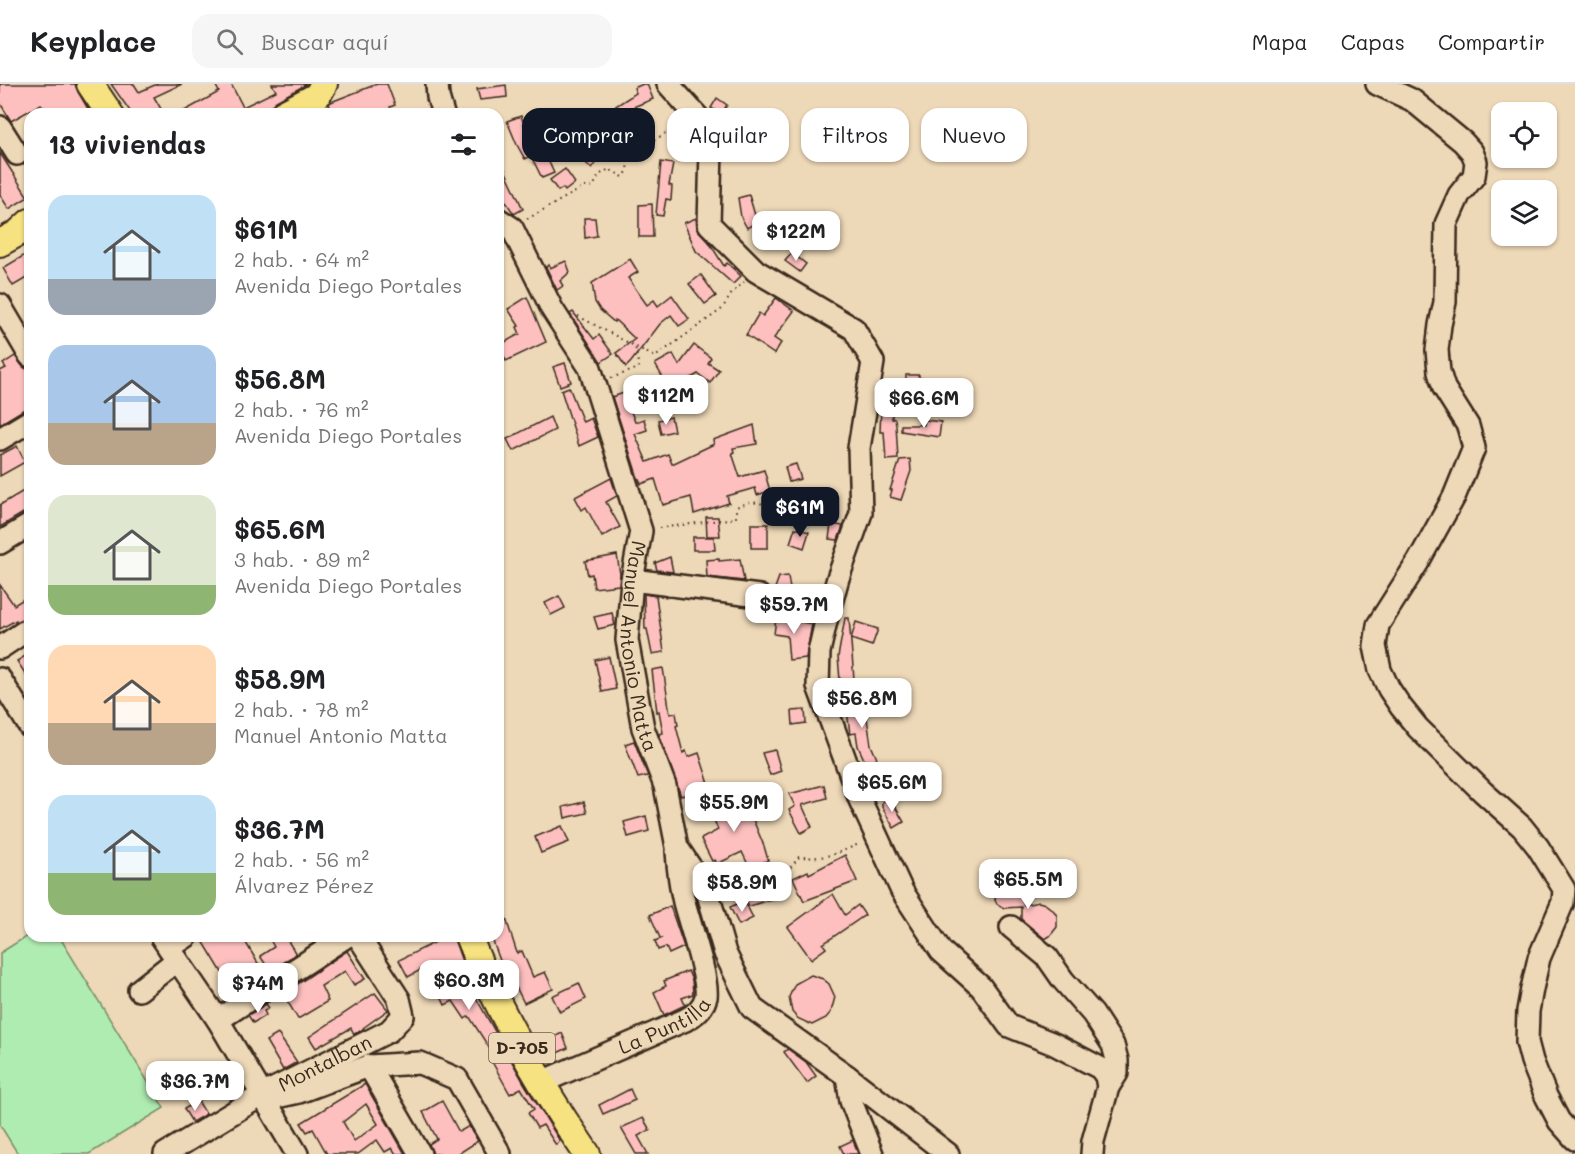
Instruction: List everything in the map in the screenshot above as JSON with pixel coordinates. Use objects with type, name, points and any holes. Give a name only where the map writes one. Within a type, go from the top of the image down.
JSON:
[{"type":"main road","points":[[90,84],[105,108]]},
{"type":"main road","points":[[294,108],[317,96],[324,84]]},
{"type":"main road","points":[[0,243],[24,228]]},
{"type":"main road","name":"D-705","points":[[471,942],[504,1018],[587,1154]]},
{"type":"street","points":[[437,84],[441,108]]},
{"type":"street","points":[[668,84],[689,108]]},
{"type":"street","points":[[1377,84],[1412,100],[1463,142],[1472,152],[1476,162],[1474,176],[1459,195],[1446,224],[1445,302],[1437,350],[1439,372],[1444,388],[1468,426],[1474,448],[1454,498],[1410,576],[1378,625],[1375,646],[1380,670],[1401,707],[1418,728],[1522,827],[1564,889],[1563,902],[1539,958],[1528,1011],[1527,1042],[1546,1096],[1559,1121],[1575,1139]]},
{"type":"street","points":[[0,127],[17,154]]},
{"type":"street","points":[[711,162],[709,224],[756,271],[854,329],[873,362],[859,448],[861,513],[838,578],[819,652],[818,686],[860,800],[902,891],[941,951],[981,987],[1009,1026],[1054,1044],[1100,1068],[1106,1076],[1108,1087]]},
{"type":"street","name":"Manuel Antonio Matta","points":[[505,223],[549,302],[590,368],[641,531],[632,580],[627,639],[643,729],[665,786],[677,847],[708,894],[725,953],[753,1008],[847,1076],[948,1154]]},
{"type":"street","points":[[0,305],[24,346]]},
{"type":"street","points":[[0,439],[24,425]]},
{"type":"street","points":[[0,543],[24,529]]},
{"type":"street","points":[[632,580],[759,596]]},
{"type":"street","points":[[0,648],[24,632]]},
{"type":"street","points":[[0,678],[24,717]]},
{"type":"street","name":"La Puntilla","points":[[542,1082],[693,1017],[703,1004],[706,996],[705,981],[683,900],[677,847]]},
{"type":"street","points":[[1011,927],[1047,957],[1063,980],[1093,1014],[1113,1045],[1117,1060],[1117,1073],[1108,1087],[1093,1141],[1092,1154]]},
{"type":"street","points":[[218,1020],[338,942]]},
{"type":"street","name":"Montalban","points":[[165,1154],[262,1095],[389,1030],[403,1016],[399,999],[362,942]]},
{"type":"street","points":[[139,990],[169,948],[218,1020],[297,1154]]},
{"type":"street","points":[[262,1095],[290,1095],[369,1066],[420,1063],[457,1079],[500,1154]]},
{"type":"street","points":[[369,1066],[420,1154]]},
{"type":"street","points":[[847,1076],[851,1101],[872,1154]]},
{"type":"path","points":[[505,223],[584,187],[593,187],[599,176],[609,169],[623,177],[627,172],[628,157],[667,132]]},
{"type":"path","points":[[549,302],[655,357],[722,309],[732,294],[756,271]]},
{"type":"path","points":[[594,384],[639,368],[635,346]]},
{"type":"path","points":[[641,531],[736,518],[736,507],[751,502],[799,509],[810,518],[843,519],[861,513]]},
{"type":"path","points":[[708,894],[782,878],[799,857],[831,856],[877,836]]},
{"type":"green space","points":[[24,938],[24,942],[63,942],[164,1108],[89,1154],[18,1154],[0,1125],[0,953]]},
{"type":"building","points":[[0,84],[75,84],[87,108],[44,108],[41,104],[34,108],[24,108],[24,114],[11,121],[0,103]]},
{"type":"building","points":[[111,84],[134,84],[139,92],[157,84],[182,84],[154,97],[160,108],[128,108]]},
{"type":"building","points":[[215,84],[231,84],[243,107],[276,91],[272,84],[307,84],[276,101],[270,108],[190,108],[219,92]]},
{"type":"building","points":[[377,84],[387,84],[395,105],[390,108],[331,108],[329,104]]},
{"type":"building","points":[[647,84],[653,99],[631,108],[613,108],[636,93],[634,88]]},
{"type":"building","points":[[506,85],[507,97],[480,100],[477,89]]},
{"type":"building","points":[[717,98],[727,105],[725,108],[711,108]]},
{"type":"building","points":[[521,116],[522,154],[517,145],[507,121]]},
{"type":"building","points":[[0,153],[24,191],[24,200],[9,209],[0,195]]},
{"type":"building","points":[[534,162],[549,162],[554,173],[542,178]]},
{"type":"building","points":[[585,162],[597,162],[591,168]]},
{"type":"building","points":[[661,162],[673,164],[669,185],[672,186],[671,200],[666,199],[663,216],[656,215]]},
{"type":"building","points":[[504,168],[523,209],[514,214],[504,199]]},
{"type":"building","points":[[565,169],[575,183],[565,191],[563,188],[558,191],[550,180]]},
{"type":"building","points":[[749,195],[757,222],[747,228],[741,217],[738,198]]},
{"type":"building","points":[[652,204],[653,237],[639,237],[639,205]]},
{"type":"building","points":[[584,218],[595,218],[597,236],[585,238]]},
{"type":"building","points":[[696,218],[697,229],[709,242],[724,266],[727,263],[741,276],[733,284],[696,251],[684,223]]},
{"type":"building","points":[[792,253],[806,264],[800,272],[785,261]]},
{"type":"building","points":[[24,256],[24,280],[13,286],[3,268]]},
{"type":"building","points":[[630,259],[638,272],[628,278],[647,305],[654,300],[658,306],[672,295],[689,319],[679,326],[671,315],[660,324],[626,367],[616,353],[635,339],[615,320],[614,322],[600,310],[595,302],[592,283]]},
{"type":"building","points":[[566,261],[570,272],[560,281],[563,286],[557,290],[546,267],[549,265],[550,268]]},
{"type":"building","points":[[701,275],[716,296],[705,304],[689,284]]},
{"type":"building","points":[[527,297],[546,342],[506,361],[504,342],[520,334],[517,327],[519,326],[508,309]]},
{"type":"building","points":[[776,298],[794,311],[774,338],[781,343],[774,354],[746,335],[759,313],[763,316]]},
{"type":"building","points":[[573,312],[594,339],[599,335],[613,354],[601,362],[570,314]]},
{"type":"building","points":[[694,345],[711,358],[708,363],[719,370],[710,383],[698,374],[670,390],[655,364],[673,354],[679,365]]},
{"type":"building","points":[[15,356],[24,368],[24,410],[0,424],[0,371],[6,368],[3,364]]},
{"type":"building","points":[[565,363],[571,382],[560,386],[553,367]]},
{"type":"building","points":[[906,375],[919,375],[919,387],[906,387]]},
{"type":"building","points":[[950,382],[959,387],[953,398],[944,392]]},
{"type":"building","points":[[569,387],[583,422],[591,418],[598,437],[579,446],[561,390]]},
{"type":"building","points":[[624,393],[635,422],[644,419],[647,430],[635,434],[647,462],[668,454],[672,464],[714,444],[713,440],[754,425],[757,444],[733,448],[732,453],[740,477],[764,470],[770,491],[757,495],[755,488],[727,496],[729,503],[694,514],[691,497],[663,505],[655,479],[641,484],[637,475],[612,397]]},
{"type":"building","points":[[881,407],[892,407],[892,419],[895,419],[896,425],[898,459],[886,460],[884,432],[880,432]]},
{"type":"building","points":[[550,417],[555,430],[513,451],[507,439]]},
{"type":"building","points":[[671,417],[674,431],[661,434],[658,420]]},
{"type":"building","points":[[925,420],[941,422],[939,437],[901,431],[901,425],[924,425]]},
{"type":"building","points":[[17,446],[24,463],[0,476],[0,455]]},
{"type":"building","points":[[910,459],[911,471],[901,500],[890,497],[892,490],[890,490],[900,460]]},
{"type":"building","points":[[796,464],[801,479],[789,482],[785,467]]},
{"type":"building","points":[[611,478],[617,496],[606,502],[620,527],[602,537],[586,507],[582,510],[575,497]]},
{"type":"building","points":[[24,491],[24,513],[0,527],[0,505]]},
{"type":"building","points":[[706,517],[718,517],[720,536],[707,536]]},
{"type":"building","points":[[751,524],[768,524],[768,548],[751,548]]},
{"type":"building","points":[[831,524],[843,526],[838,540],[829,539]]},
{"type":"building","points":[[795,528],[809,532],[804,548],[790,543]]},
{"type":"building","points":[[693,537],[714,537],[715,550],[693,550]]},
{"type":"building","points":[[617,555],[619,585],[594,588],[592,574],[588,575],[585,561]]},
{"type":"building","points":[[670,557],[673,572],[657,570],[655,563]]},
{"type":"building","points":[[719,559],[719,561],[740,559],[744,581],[707,577],[706,560]]},
{"type":"building","points":[[788,576],[790,589],[774,591],[779,577]]},
{"type":"building","points":[[0,585],[14,605],[24,599],[24,618],[0,629]]},
{"type":"building","points":[[644,594],[656,596],[664,652],[652,654],[647,629],[645,629]]},
{"type":"building","points":[[559,596],[565,608],[551,615],[545,603]]},
{"type":"building","points":[[777,611],[791,613],[790,620],[812,624],[806,658],[789,660],[787,636],[774,634]]},
{"type":"building","points":[[612,613],[615,625],[598,629],[594,617]]},
{"type":"building","points":[[845,618],[849,618],[854,679],[840,680],[838,657]]},
{"type":"building","points":[[856,622],[878,629],[872,646],[851,639]]},
{"type":"building","points":[[24,657],[24,672],[17,661]]},
{"type":"building","points":[[609,657],[616,689],[602,692],[595,660]]},
{"type":"building","points":[[663,668],[670,714],[676,713],[678,725],[676,726],[683,753],[686,751],[688,757],[699,753],[710,787],[681,796],[659,734],[663,733],[659,711],[657,712],[652,670]]},
{"type":"building","points":[[862,684],[871,745],[882,770],[871,775],[858,746],[856,733],[850,734],[847,710],[854,710],[852,685]]},
{"type":"building","points":[[805,710],[806,723],[793,725],[792,711]]},
{"type":"building","points":[[634,741],[648,776],[638,778],[625,744]]},
{"type":"building","points":[[775,750],[781,771],[770,775],[762,753]]},
{"type":"building","points":[[824,785],[827,798],[802,805],[812,827],[801,833],[789,810],[795,806],[789,794]]},
{"type":"building","points":[[722,790],[728,805],[744,798],[764,846],[768,860],[760,864],[763,870],[753,875],[742,852],[717,864],[715,860],[712,861],[701,839],[718,830],[705,797]]},
{"type":"building","points":[[890,798],[904,822],[894,828],[882,807],[882,802]]},
{"type":"building","points":[[584,802],[587,813],[565,818],[563,807]]},
{"type":"building","points":[[646,816],[649,831],[628,837],[624,822]]},
{"type":"building","points":[[562,826],[569,842],[541,853],[535,837]]},
{"type":"building","points":[[845,855],[857,881],[804,901],[793,878],[808,871],[809,874]]},
{"type":"building","points":[[1006,882],[1011,882],[1018,887],[1024,905],[1039,902],[1054,911],[1057,916],[1057,927],[1050,936],[1045,939],[1021,919],[1021,907],[1004,908],[997,904],[996,891]]},
{"type":"building","points":[[774,883],[779,897],[749,906],[746,900],[764,892],[763,887]]},
{"type":"building","points":[[833,894],[845,915],[858,905],[865,915],[823,944],[826,948],[811,959],[788,927]]},
{"type":"building","points":[[745,902],[753,918],[739,925],[730,907]]},
{"type":"building","points":[[670,906],[684,947],[669,954],[666,947],[658,950],[655,941],[662,938],[650,915]]},
{"type":"building","points":[[504,912],[517,953],[522,951],[533,977],[545,972],[553,989],[524,1003],[510,975],[506,977],[493,942],[504,942]]},
{"type":"building","points":[[204,942],[246,942],[259,965],[245,974],[251,983],[235,994]]},
{"type":"building","points":[[271,942],[289,942],[296,954],[270,971],[260,956],[274,947]]},
{"type":"building","points":[[436,942],[455,942],[464,967],[461,968],[471,989],[560,1141],[556,1145],[543,1125],[537,1128],[528,1113],[534,1109],[521,1088],[510,1094],[491,1060],[495,1057],[469,1016],[465,1019],[453,1001],[445,1005],[438,990],[435,992],[424,968],[408,977],[399,960]]},
{"type":"building","points":[[347,951],[365,979],[354,985],[345,971],[321,986],[328,1001],[298,1019],[283,994]]},
{"type":"building","points":[[688,971],[692,980],[693,994],[682,998],[685,1005],[664,1015],[654,992],[666,986],[664,981]]},
{"type":"building","points":[[811,975],[829,984],[835,997],[831,1012],[826,1018],[812,1025],[797,1018],[792,1012],[789,997],[795,984]]},
{"type":"building","points":[[579,983],[586,999],[560,1012],[552,996]]},
{"type":"building","points":[[375,993],[388,1010],[364,1029],[354,1034],[351,1028],[316,1048],[309,1037]]},
{"type":"building","points":[[266,1004],[269,1008],[264,1011],[266,1015],[253,1023],[248,1015]]},
{"type":"building","points":[[562,1033],[568,1048],[557,1053],[550,1039]]},
{"type":"building","points":[[278,1034],[297,1062],[283,1070],[266,1041]]},
{"type":"building","points":[[788,1049],[806,1062],[816,1076],[807,1083],[784,1052]]},
{"type":"building","points":[[365,1084],[405,1154],[396,1154],[392,1148],[385,1152],[377,1140],[358,1154],[327,1154],[313,1129],[307,1132],[301,1123]],"holes":[[[366,1104],[378,1124],[354,1141],[343,1122]]]},
{"type":"building","points":[[630,1089],[635,1100],[603,1114],[599,1105]]},
{"type":"building","points":[[198,1101],[206,1114],[192,1122],[184,1109]]},
{"type":"building","points":[[442,1101],[459,1132],[469,1126],[478,1141],[458,1154],[433,1154],[429,1144],[437,1139],[423,1112]]},
{"type":"building","points":[[643,1118],[650,1130],[638,1136],[648,1154],[636,1154],[621,1128]]},
{"type":"building","points":[[853,1140],[858,1154],[844,1154],[840,1146]]}]
